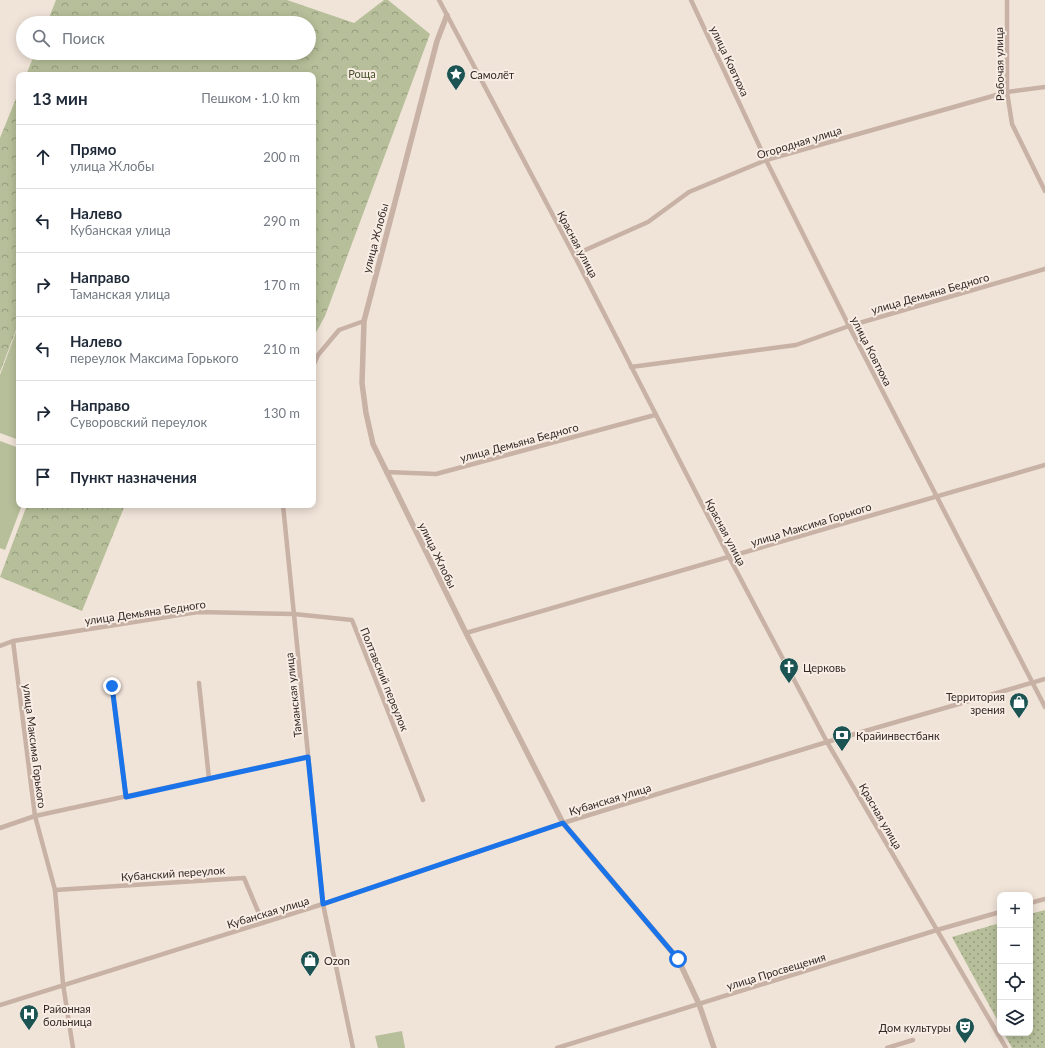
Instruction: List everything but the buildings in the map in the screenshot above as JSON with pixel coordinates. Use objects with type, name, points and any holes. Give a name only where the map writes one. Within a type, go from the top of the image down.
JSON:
[{"type":"street","name":"Красная улица","points":[[439,0],[574,255],[655,415],[827,742],[1006,1048]]},
{"type":"street","name":"улица Ковтюха","points":[[691,0],[766,160],[849,326],[1045,707]]},
{"type":"street","name":"Рабочая улица","points":[[1007,0],[1007,92],[1012,124],[1045,191]]},
{"type":"street","name":"улица Жлобы","points":[[447,15],[437,41],[364,321],[362,383],[366,413],[374,444],[386,472],[466,633],[563,823],[678,959],[699,1004],[714,1048]]},
{"type":"street","name":"Огородная улица","points":[[574,255],[648,222],[689,192],[766,160],[1007,92],[1045,87]]},
{"type":"street","name":"улица Демьяна Бедного","points":[[631,367],[796,345],[849,326],[1045,269]]},
{"type":"street","points":[[316,359],[339,330],[364,321]]},
{"type":"street","name":"улица Демьяна Бедного","points":[[386,472],[436,474],[655,415]]},
{"type":"street","name":"улица Максима Горького","points":[[466,633],[1045,465]]},
{"type":"street","name":"Таманская улица","points":[[283,508],[323,904],[353,1048]]},
{"type":"street","name":"улица Демьяна Бедного","points":[[0,646],[12,641],[198,612],[294,614]]},
{"type":"street","name":"Полтавский переулок","points":[[294,614],[352,620],[424,800]]},
{"type":"street","name":"улица Максима Горького","points":[[0,828],[35,816],[12,641]]},
{"type":"street","name":"Кубанская улица","points":[[0,1005],[63,984],[323,904],[563,823],[827,742],[1045,679]]},
{"type":"street","points":[[199,683],[210,779]]},
{"type":"street","points":[[112,686],[126,797]]},
{"type":"street","points":[[73,1048],[63,984],[55,890],[35,816],[308,757]]},
{"type":"street","name":"Кубанский переулок","points":[[55,890],[244,878],[263,923]]},
{"type":"street","points":[[1033,902],[1045,899]]},
{"type":"street","name":"улица Просвещения","points":[[557,1048],[937,930],[997,913]]},
{"type":"street","points":[[887,1048],[914,1040]]},
{"type":"green space","name":"Роща","points":[[56,0],[287,0],[354,23],[384,0],[388,0],[430,34],[325,316],[316,332],[316,72],[27,72],[32,60],[316,60],[316,16],[50,16]]},
{"type":"green space","points":[[16,98],[16,330],[0,372],[0,138]]},
{"type":"green space","points":[[16,332],[16,439],[0,433],[0,375]]},
{"type":"green space","points":[[0,441],[16,447],[16,508],[21,508],[5,550],[0,548]]},
{"type":"green space","points":[[26,508],[124,508],[82,611],[0,577]]},
{"type":"green space","points":[[1045,910],[1045,1048],[1012,1048],[1006,1036],[1033,1036],[1033,913]]},
{"type":"green space","points":[[997,924],[997,1020],[952,937]]},
{"type":"green space","points":[[402,1031],[405,1048],[378,1048],[375,1036]]},
{"type":"place","name":"Самолёт","points":[[456,91]]},
{"type":"place","name":"Церковь","points":[[789,684]]},
{"type":"place","name":"Территория зрения","points":[[1019,719]]},
{"type":"place","name":"Крайинвестбанк","points":[[842,752]]},
{"type":"place","name":"Ozon","points":[[310,977]]},
{"type":"place","name":"Районная больница","points":[[29,1031]]},
{"type":"place","name":"Дом культуры","points":[[965,1044]]},
{"type":"route","points":[[112,686],[126,797],[308,757],[323,904],[563,823],[678,959]]}]
